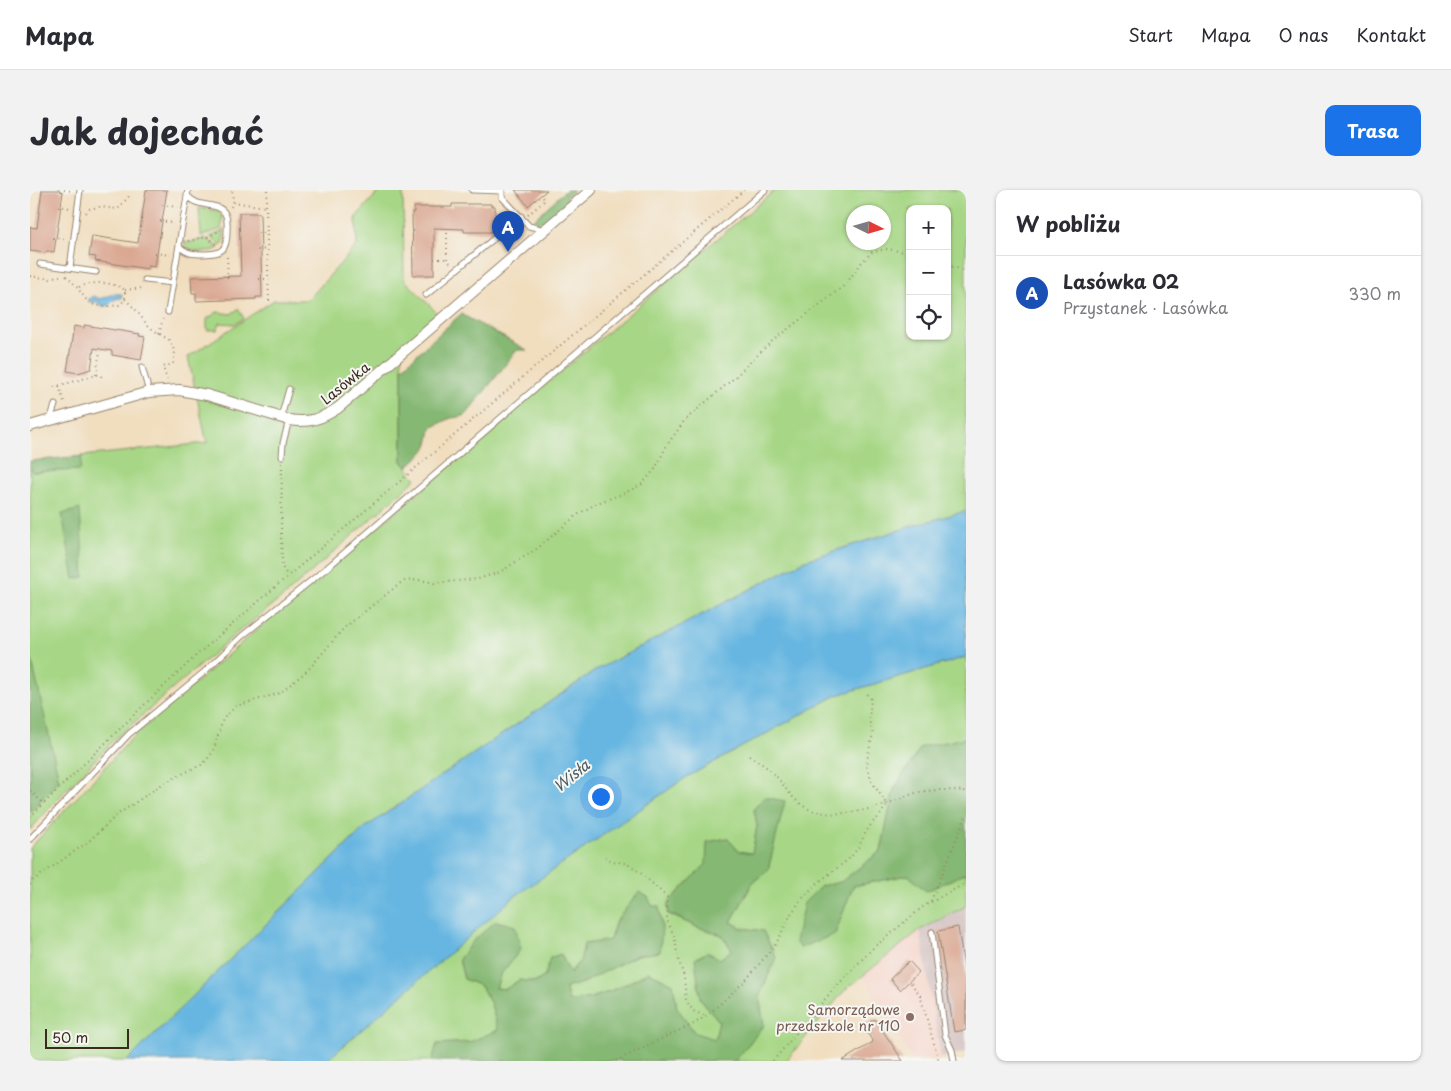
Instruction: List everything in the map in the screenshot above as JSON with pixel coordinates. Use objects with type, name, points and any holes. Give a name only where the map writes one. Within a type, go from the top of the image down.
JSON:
[{"type":"street","name":"Lasówka","points":[[30,426],[149,392],[180,390],[285,419],[301,422],[317,420],[338,408],[591,190]]},
{"type":"lane","points":[[70,268],[80,190]]},
{"type":"lane","points":[[472,190],[502,190],[502,197],[529,226],[546,230]]},
{"type":"lane","points":[[30,839],[129,734],[203,673],[242,636],[328,567],[765,190]]},
{"type":"lane","points":[[168,312],[187,193]]},
{"type":"lane","points":[[179,246],[189,254],[215,254],[223,250],[227,240],[227,217],[222,210],[198,204],[187,193]]},
{"type":"lane","points":[[426,295],[520,216]]},
{"type":"lane","points":[[40,264],[96,272]]},
{"type":"lane","points":[[145,280],[173,283]]},
{"type":"lane","points":[[142,367],[149,392]]},
{"type":"lane","points":[[282,456],[289,389]]},
{"type":"lane","points":[[50,420],[56,405]]},
{"type":"lane","points":[[932,932],[945,1035],[952,1050],[954,1061]]},
{"type":"path","points":[[232,190],[233,202],[266,208]]},
{"type":"path","points":[[267,190],[268,303]]},
{"type":"path","points":[[30,817],[134,714],[192,660],[288,576],[744,190]]},
{"type":"path","points":[[75,227],[89,209],[99,207],[118,209],[130,195]]},
{"type":"path","points":[[532,221],[528,216],[545,200],[541,195]]},
{"type":"path","points":[[162,205],[182,208]]},
{"type":"path","points":[[58,206],[75,208]]},
{"type":"path","points":[[160,221],[179,224]]},
{"type":"path","points":[[447,228],[447,259],[456,270]]},
{"type":"path","points":[[258,233],[267,233]]},
{"type":"path","points":[[180,239],[189,242],[207,237]]},
{"type":"path","points":[[53,238],[70,240]]},
{"type":"path","points":[[258,250],[267,249]]},
{"type":"path","points":[[30,885],[32,881],[88,842],[117,815],[164,783],[204,764],[213,752],[224,719],[236,706],[280,693],[308,670],[344,628],[403,581],[421,580],[434,583],[478,579],[500,572],[538,548],[577,515],[597,503],[625,493],[642,484],[655,469],[667,445],[684,420],[734,378],[771,342],[845,286],[862,262],[872,252],[887,249],[906,251]]},
{"type":"path","points":[[155,253],[175,255]]},
{"type":"path","points":[[434,259],[447,259]]},
{"type":"path","points":[[951,266],[966,271]]},
{"type":"path","points":[[30,276],[50,279],[65,275],[73,282],[77,288],[86,301],[92,304],[101,306],[120,305],[124,299],[125,290],[117,285],[102,283],[77,288]]},
{"type":"path","points":[[259,279],[268,279]]},
{"type":"path","points":[[124,299],[135,309],[149,328],[169,340],[175,352],[173,364],[163,367],[167,380]]},
{"type":"path","points":[[96,375],[100,351]]},
{"type":"path","points":[[54,387],[100,374],[102,378]]},
{"type":"path","points":[[59,386],[66,407]]},
{"type":"path","points":[[282,456],[282,564],[288,576]]},
{"type":"path","points":[[865,690],[871,699],[869,720],[873,734],[867,768],[873,784],[887,804]]},
{"type":"path","points":[[749,756],[767,767],[803,806],[821,813],[847,812],[887,804],[919,792],[941,790],[966,791]]},
{"type":"path","points":[[30,792],[44,804]]},
{"type":"path","points":[[616,1061],[692,1025],[709,1014],[745,981],[776,944],[790,914],[801,900],[815,885],[850,858],[872,823],[879,817],[887,804]]},
{"type":"path","points":[[931,901],[966,816]]},
{"type":"path","points":[[605,857],[612,862],[628,865],[648,879],[667,897],[667,920],[675,938],[677,954],[684,977],[686,1000],[693,1011],[703,1015],[709,1014]]},
{"type":"path","points":[[772,1061],[831,992],[872,949],[931,901],[966,883]]},
{"type":"path","points":[[911,983],[920,996],[939,1061]]},
{"type":"shaded area","points":[[966,906],[966,1052],[941,1058],[920,930]]},
{"type":"shaded area","name":"Samorządowe przedszkole nr 110","points":[[920,930],[941,1058],[928,1061],[913,1061],[863,976]]},
{"type":"green space","points":[[380,190],[403,190],[404,279],[437,313],[402,347],[402,461],[416,479],[283,597],[238,632],[114,740],[30,830],[30,467],[33,472],[79,470],[82,456],[207,443],[188,357],[274,300],[308,300],[357,245],[356,217]]},
{"type":"green space","points":[[566,190],[574,190],[567,196],[566,202],[544,221],[537,223],[532,221]]},
{"type":"green space","points":[[775,190],[966,190],[966,511],[915,525],[806,560],[598,669],[363,829],[127,1061],[30,1061],[30,848],[132,738]]},
{"type":"green space","points":[[199,208],[219,211],[223,219],[221,229],[201,236]]},
{"type":"green space","points":[[224,229],[224,241],[221,246],[210,237]]},
{"type":"green space","points":[[206,238],[219,248],[199,252],[189,248],[183,241],[188,243]]},
{"type":"green space","points":[[238,309],[244,318],[235,324],[220,323],[217,330],[207,330],[207,319],[217,312],[231,314]]},
{"type":"green space","points":[[461,314],[527,350],[517,350],[466,415],[451,418],[431,428],[427,447],[407,467],[402,461],[402,368]]},
{"type":"green space","points":[[82,456],[80,470],[33,472],[30,467],[30,461]]},
{"type":"green space","points":[[80,509],[84,577],[74,579],[62,514]]},
{"type":"green space","points":[[30,652],[59,780],[30,812]]},
{"type":"green space","points":[[966,657],[966,738],[921,747],[894,789],[881,851],[841,882],[821,886],[834,934],[853,886],[909,875],[926,891],[966,873],[966,906],[920,930],[845,990],[786,1061],[735,1061],[764,1025],[759,997],[776,957],[763,931],[742,928],[731,922],[753,882],[768,870],[784,801],[754,809],[757,826],[752,854],[739,852],[706,864],[668,903],[668,914],[697,927],[722,935],[732,950],[720,959],[700,998],[719,1021],[715,1040],[695,1034],[677,1008],[673,984],[649,972],[600,995],[568,1001],[566,988],[585,982],[637,955],[660,952],[615,923],[610,940],[580,961],[569,973],[561,954],[550,958],[545,976],[536,982],[519,980],[506,989],[496,988],[500,975],[521,949],[474,940],[459,960],[464,979],[481,986],[491,1004],[498,1030],[470,1042],[437,1044],[432,1061],[326,1061],[514,897],[685,778],[837,695]]},
{"type":"green space","points":[[966,738],[966,873],[926,891],[908,875],[853,886],[835,934],[800,948],[795,942],[804,903],[821,886],[841,882],[881,851],[894,789],[921,747]]},
{"type":"green space","points":[[764,797],[785,801],[768,870],[753,882],[731,922],[742,928],[763,931],[776,957],[759,997],[764,1025],[735,1061],[432,1061],[437,1044],[470,1042],[498,1030],[491,1004],[481,986],[464,979],[459,959],[474,940],[496,921],[515,926],[521,949],[500,975],[496,988],[506,989],[519,980],[536,982],[545,976],[550,958],[561,954],[570,973],[580,961],[584,944],[610,940],[616,921],[639,892],[648,897],[652,906],[659,906],[662,927],[660,952],[637,955],[585,982],[566,988],[568,1001],[600,995],[649,972],[673,984],[677,1008],[695,1033],[715,1039],[719,1021],[700,998],[695,959],[707,952],[720,959],[732,950],[722,935],[697,927],[668,913],[668,903],[706,864],[707,842],[727,838],[739,851],[752,853],[757,826],[754,809]]},
{"type":"water","points":[[114,294],[122,294],[122,298],[115,299],[108,306],[102,306],[96,301],[92,303],[88,300],[94,296],[100,299]]},
{"type":"water","name":"Wisła","points":[[966,511],[966,657],[837,695],[685,778],[514,897],[326,1061],[127,1061],[363,829],[598,669],[806,560],[915,525]]},
{"type":"building","points":[[42,190],[60,190],[63,192],[54,252],[30,251],[30,227],[37,228]]},
{"type":"building","points":[[146,190],[167,190],[155,267],[148,266],[148,269],[95,261],[96,257],[89,256],[92,236],[138,243]]},
{"type":"building","points":[[515,190],[547,190],[528,206]]},
{"type":"building","points":[[452,204],[491,204],[491,206],[495,206],[495,231],[464,232],[464,229],[434,228],[434,275],[413,275],[412,212],[414,212],[414,207],[452,207]]},
{"type":"building","points":[[239,213],[260,213],[262,297],[256,297],[256,299],[196,301],[196,293],[192,293],[191,277],[241,276]]},
{"type":"building","points":[[84,325],[140,334],[139,336],[145,337],[141,360],[112,355],[112,351],[94,348],[91,369],[78,373],[67,371],[74,326],[84,328]]},
{"type":"building","points":[[958,927],[966,981],[966,1030],[954,1032],[938,931]]},
{"type":"building","points":[[909,961],[919,972],[900,990],[890,979]]},
{"type":"building","points":[[875,1019],[903,1061],[842,1061],[873,1042],[863,1026]]},
{"type":"place","name":"Lasówka 02","points":[[508,252]]},
{"type":"place","name":"Samorządowe przedszkole nr 110","points":[[910,1017]]}]
